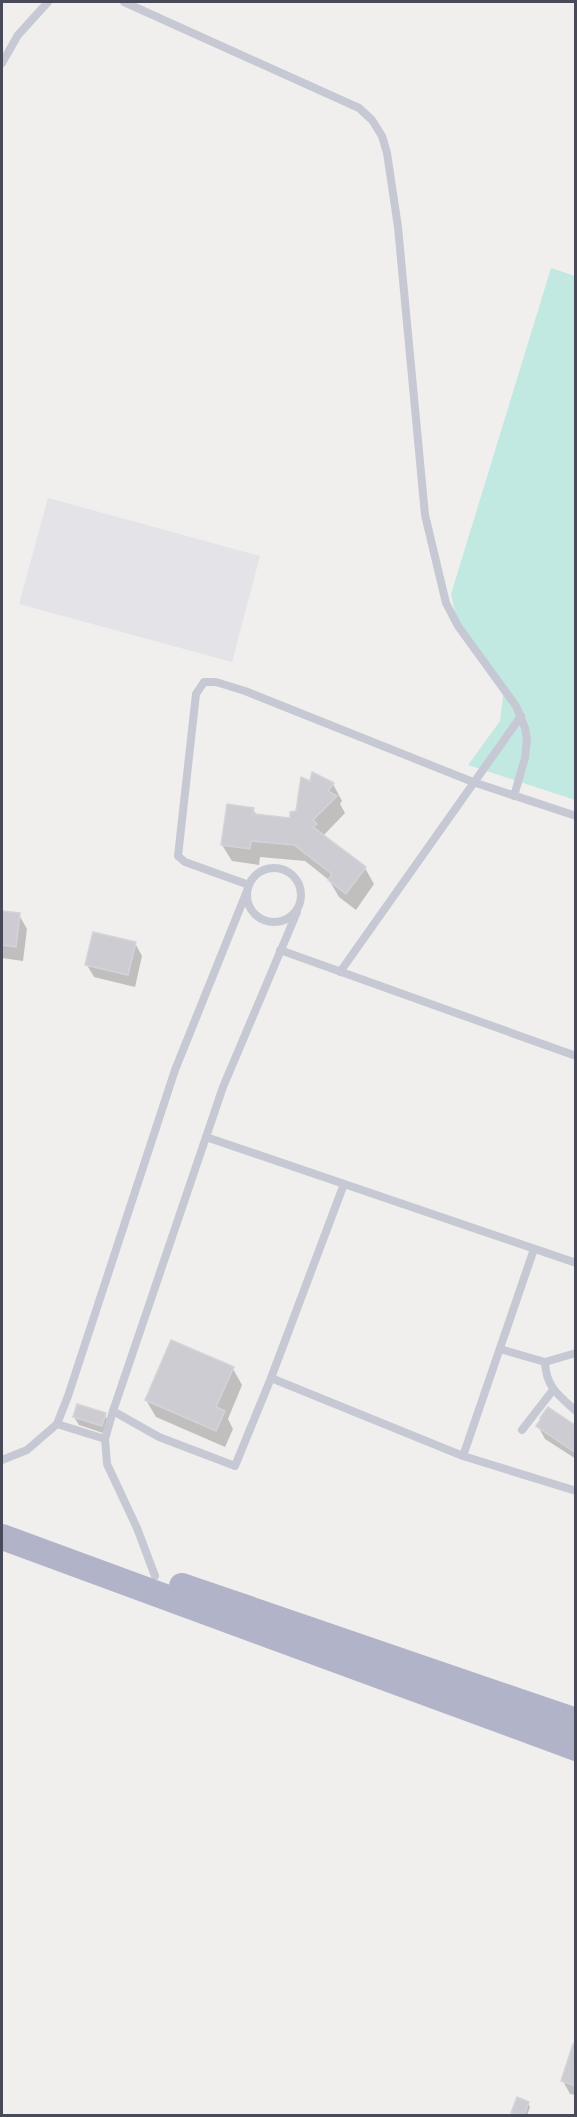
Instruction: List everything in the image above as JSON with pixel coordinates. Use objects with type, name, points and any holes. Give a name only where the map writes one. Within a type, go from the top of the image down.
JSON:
[{"type":"main road","points":[[2,1520],[155,1576],[576,1721]]},
{"type":"main road","points":[[2,1537],[576,1748]]},
{"type":"lane","points":[[2,63],[18,34],[48,2]]},
{"type":"lane","points":[[124,2],[358,108],[372,120],[382,136],[387,153],[398,227],[425,515],[446,603],[458,626],[521,716],[527,740],[525,758],[514,796]]},
{"type":"lane","points":[[248,888],[185,862],[178,856],[196,694],[204,682],[216,682],[245,691],[473,782],[576,816]]},
{"type":"lane","points":[[340,972],[521,716]]},
{"type":"lane","points":[[2,1460],[27,1449],[57,1424],[72,1385],[175,1070],[248,888],[258,873],[266,869],[274,868],[291,873],[300,887],[302,896],[297,912],[223,1087],[105,1439],[107,1464],[137,1528],[155,1576]]},
{"type":"lane","points":[[248,888],[247,900],[250,909],[264,921],[282,922],[297,912]]},
{"type":"lane","points":[[280,950],[576,1056]]},
{"type":"lane","points":[[206,1137],[576,1263]]},
{"type":"lane","points":[[113,1411],[159,1437],[235,1466],[271,1378],[344,1184]]},
{"type":"lane","points":[[463,1456],[534,1249]]},
{"type":"lane","points":[[500,1349],[545,1362],[576,1353]]},
{"type":"lane","points":[[545,1362],[545,1375],[553,1390],[576,1411]]},
{"type":"lane","points":[[271,1378],[463,1456],[576,1491]]},
{"type":"lane","points":[[522,1430],[553,1390]]},
{"type":"lane","points":[[57,1424],[105,1439]]},
{"type":"shaded area","points":[[48,498],[260,556],[232,662],[19,604]]},
{"type":"green space","points":[[551,268],[575,276],[575,800],[468,765],[500,721],[504,688],[456,617],[451,594]]},
{"type":"building","points":[[312,772],[334,783],[328,791],[337,796],[313,820],[317,824],[313,827],[366,867],[346,894],[328,880],[332,874],[294,845],[251,841],[250,849],[221,845],[227,804],[254,808],[253,814],[290,818],[290,812],[296,811],[301,777],[310,781]]},
{"type":"building","points":[[2,911],[20,913],[16,947],[2,945]]},
{"type":"building","points":[[93,932],[136,942],[128,975],[85,965]]},
{"type":"building","points":[[171,1340],[234,1367],[216,1407],[225,1411],[216,1431],[145,1400]]},
{"type":"building","points":[[77,1404],[106,1413],[102,1426],[73,1417]]},
{"type":"building","points":[[548,1407],[576,1426],[576,1453],[536,1426]]},
{"type":"building","points":[[573,2044],[576,2045],[576,2086],[561,2081]]},
{"type":"building","points":[[517,2097],[529,2102],[524,2115],[511,2113]]}]
